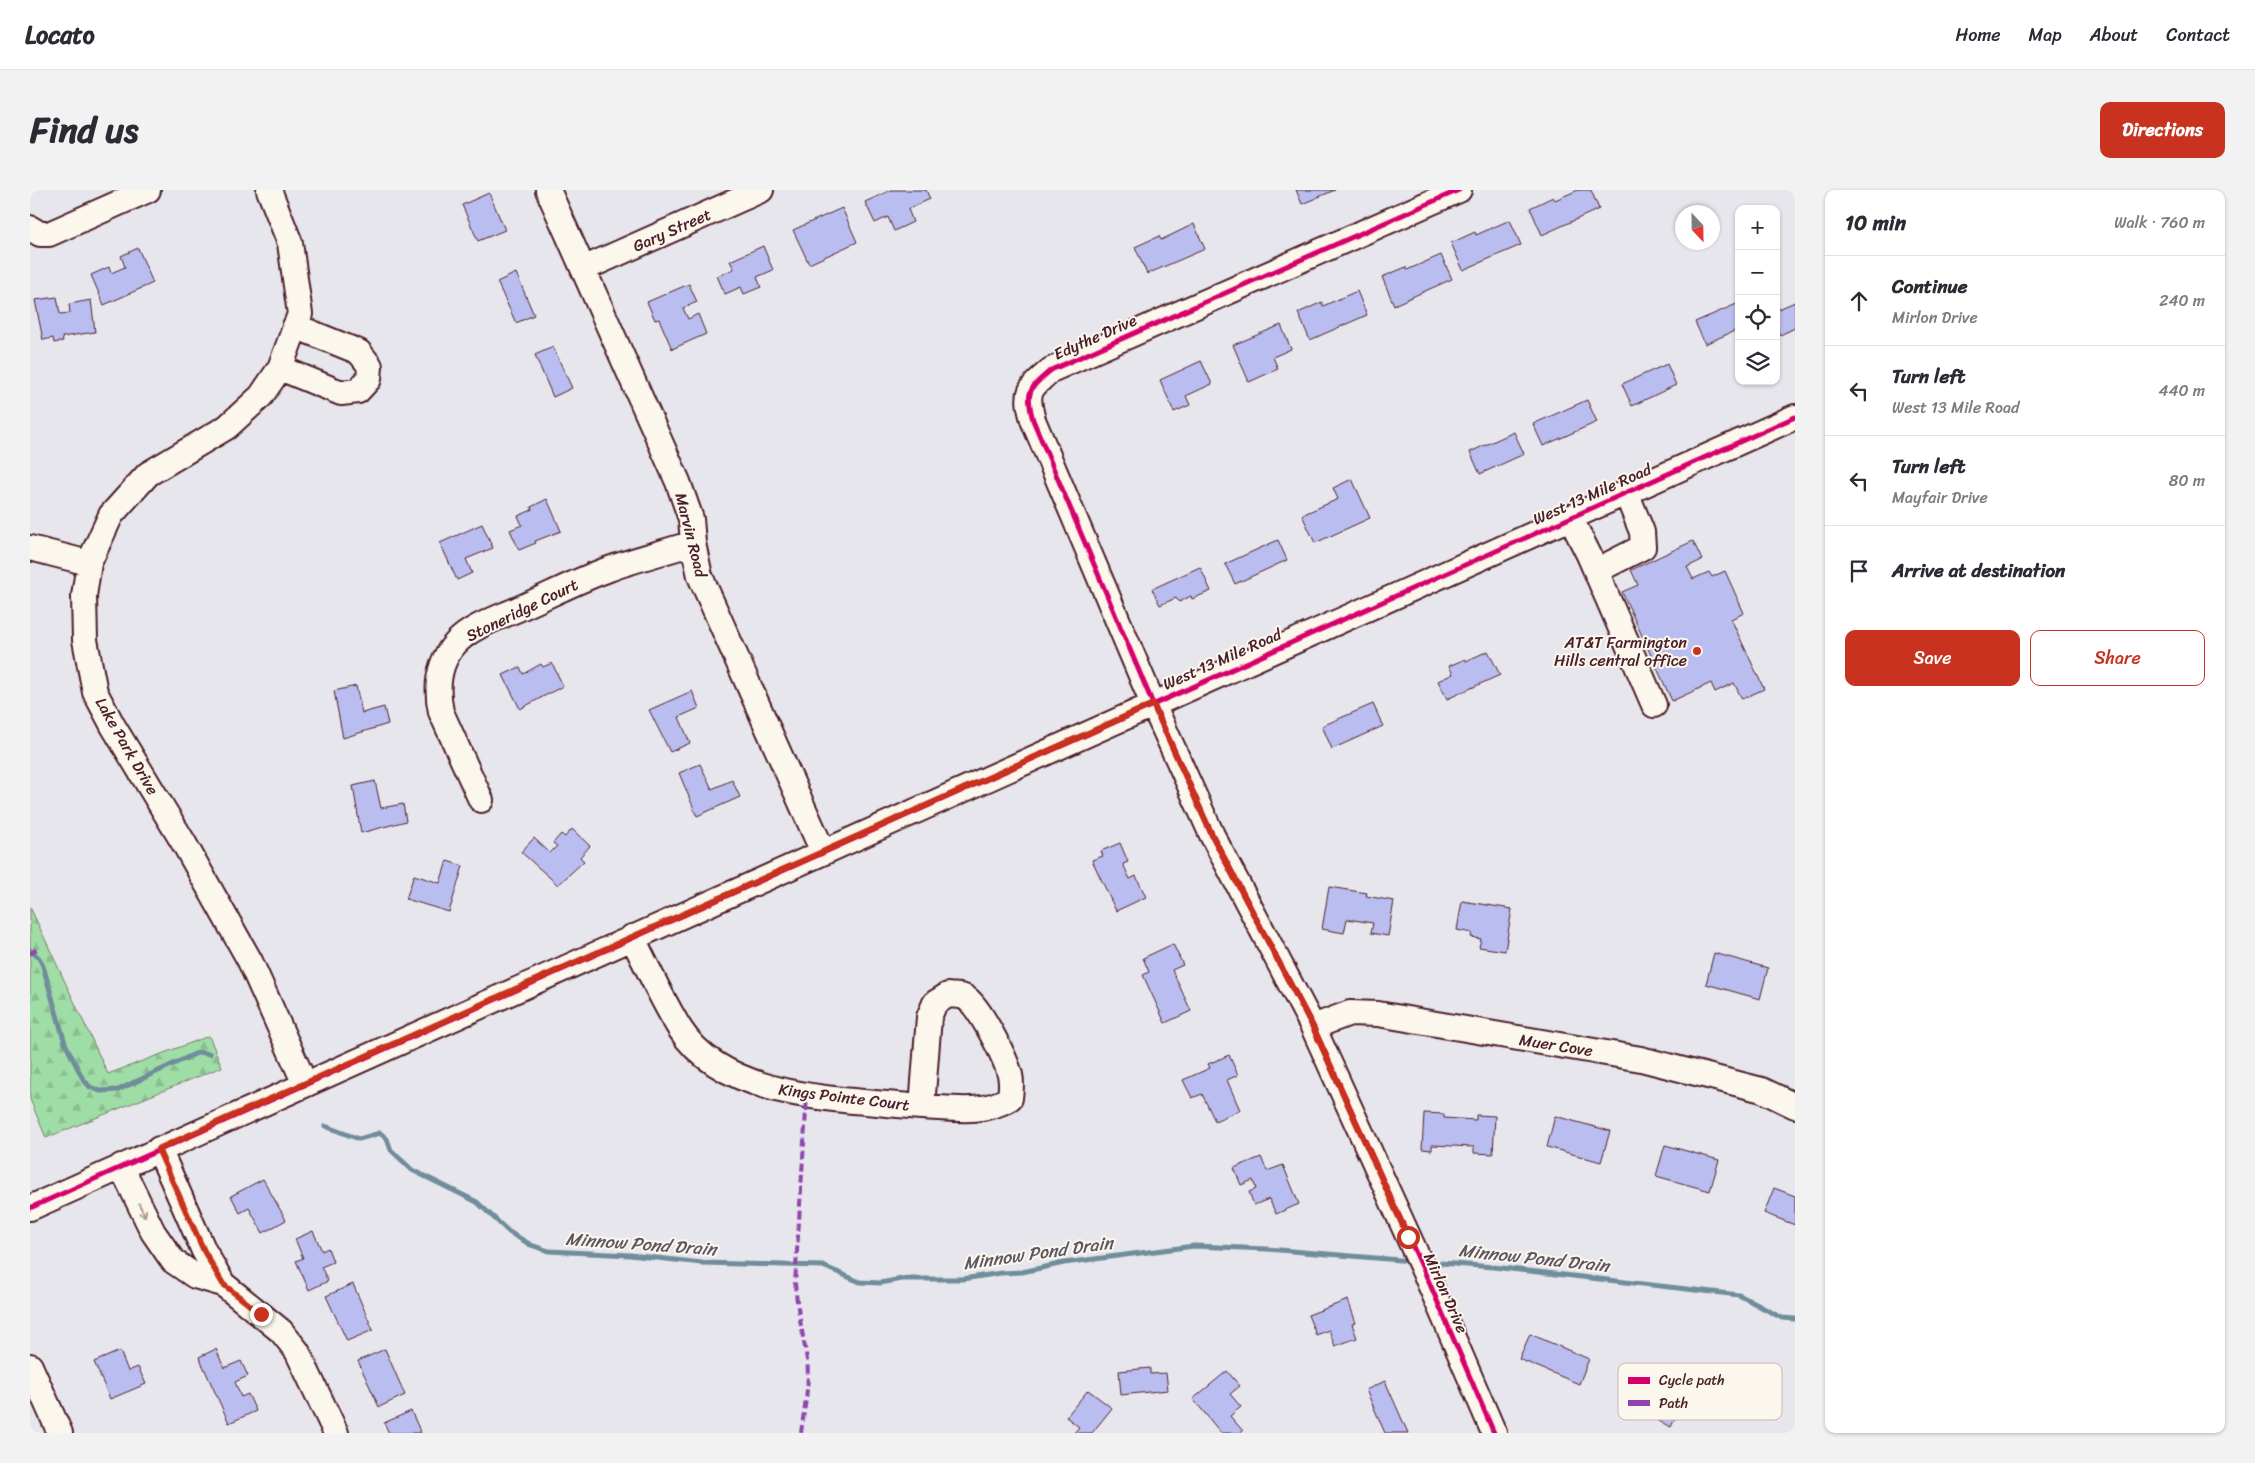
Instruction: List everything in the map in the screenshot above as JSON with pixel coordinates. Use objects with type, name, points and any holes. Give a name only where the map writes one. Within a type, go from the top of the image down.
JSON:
[{"type":"street","points":[[30,228],[40,234],[49,234],[148,190]]},
{"type":"street","name":"Lake Park Drive","points":[[269,190],[290,243],[300,314],[280,368],[261,396],[227,427],[148,474],[111,515],[89,563],[84,596],[85,640],[95,692],[113,726],[185,845],[250,961],[305,1084]]},
{"type":"street","name":"Marvin Road","points":[[548,190],[678,482],[691,520],[693,543],[700,576],[823,852]]},
{"type":"street","name":"Gary Street","points":[[583,270],[761,190]]},
{"type":"street","name":"Edythe Drive","points":[[1153,704],[1033,420],[1028,401],[1032,386],[1051,370],[1459,190]]},
{"type":"street","points":[[280,368],[341,393],[358,391],[369,380],[370,366],[359,352],[295,326]]},
{"type":"street","name":"West 13 Mile Road","points":[[30,1208],[1795,417]]},
{"type":"street","points":[[1596,571],[1643,547],[1642,532],[1626,492]]},
{"type":"street","points":[[1570,517],[1596,571],[1654,705]]},
{"type":"street","name":"Stoneridge Court","points":[[481,800],[444,719],[438,697],[440,675],[445,659],[455,644],[462,637],[498,618],[608,569],[693,543]]},
{"type":"street","points":[[30,548],[89,563]]},
{"type":"street","name":"Mirlon Drive","points":[[1153,704],[1212,835],[1313,1027],[1494,1433]]},
{"type":"street","name":"Kings Pointe Court","points":[[632,938],[680,1030],[712,1064],[756,1084],[801,1094],[922,1106],[986,1108],[999,1105],[1010,1098],[1012,1086],[1010,1074],[992,1035],[975,1006],[965,997],[948,995],[935,1003],[929,1017],[922,1106]]},
{"type":"street","name":"Muer Cove","points":[[1313,1027],[1350,1012],[1378,1014],[1641,1059],[1762,1090],[1795,1106]]},
{"type":"street","points":[[158,1149],[204,1251],[223,1284],[281,1331],[297,1351],[336,1433]]},
{"type":"street","points":[[121,1166],[153,1232],[173,1261],[195,1276],[223,1284]]},
{"type":"street","points":[[30,1366],[60,1433]]},
{"type":"green space","points":[[30,907],[108,1074],[209,1036],[222,1067],[46,1138],[30,1099]]},
{"type":"building","points":[[891,190],[926,190],[930,199],[908,209],[913,222],[894,231],[888,217],[875,223],[865,202]]},
{"type":"building","points":[[1296,190],[1335,190],[1302,204]]},
{"type":"building","points":[[1578,190],[1591,190],[1599,209],[1542,235],[1530,208],[1553,197],[1555,200]]},
{"type":"building","points":[[489,193],[505,230],[478,241],[462,205]]},
{"type":"building","points":[[842,208],[857,242],[809,264],[793,230]]},
{"type":"building","points":[[1510,220],[1521,245],[1463,270],[1451,243],[1475,232],[1476,235]]},
{"type":"building","points":[[1194,224],[1205,249],[1147,274],[1135,247],[1159,236],[1161,240]]},
{"type":"building","points":[[763,246],[773,270],[757,277],[761,287],[744,294],[741,287],[725,294],[717,276],[734,269],[730,261]]},
{"type":"building","points":[[138,248],[153,283],[104,305],[91,275],[109,267],[111,273],[125,267],[121,256]]},
{"type":"building","points":[[1441,255],[1452,279],[1394,305],[1382,277],[1406,267],[1407,270]]},
{"type":"building","points":[[516,273],[534,315],[516,323],[497,282]]},
{"type":"building","points":[[689,284],[697,302],[683,308],[688,319],[698,314],[706,334],[672,349],[659,319],[655,320],[647,302]]},
{"type":"building","points":[[1357,291],[1367,315],[1310,340],[1298,313],[1322,302],[1323,306]]},
{"type":"building","points":[[57,297],[60,314],[70,313],[69,304],[91,300],[95,332],[62,337],[63,341],[54,343],[53,338],[43,340],[35,300]]},
{"type":"building","points":[[1795,302],[1795,328],[1780,335],[1780,308]]},
{"type":"building","points":[[1735,305],[1735,331],[1705,344],[1695,322]]},
{"type":"building","points":[[1281,325],[1291,349],[1273,357],[1278,369],[1249,382],[1233,345]]},
{"type":"building","points":[[553,347],[572,388],[553,397],[535,355]]},
{"type":"building","points":[[1201,361],[1212,384],[1186,396],[1190,405],[1174,412],[1160,380]]},
{"type":"building","points":[[1667,364],[1676,385],[1632,406],[1622,384]]},
{"type":"building","points":[[1587,400],[1597,422],[1543,446],[1533,424]]},
{"type":"building","points":[[1514,432],[1524,454],[1480,474],[1470,452]]},
{"type":"building","points":[[1352,479],[1370,518],[1315,543],[1302,515],[1338,499],[1333,488]]},
{"type":"building","points":[[547,499],[561,531],[535,541],[536,543],[519,550],[510,530],[522,525],[518,516],[532,510],[531,507]]},
{"type":"building","points":[[482,524],[493,548],[466,559],[472,573],[457,580],[440,543]]},
{"type":"building","points":[[1278,540],[1287,560],[1235,584],[1225,564]]},
{"type":"building","name":"AT&T Farmington Hills central office","points":[[1693,541],[1702,560],[1687,567],[1693,579],[1709,572],[1712,577],[1725,571],[1744,613],[1731,619],[1764,689],[1742,699],[1734,683],[1715,692],[1711,683],[1672,701],[1622,592],[1638,585],[1631,570]]},
{"type":"building","points":[[1200,567],[1211,591],[1192,599],[1191,596],[1179,602],[1176,598],[1160,605],[1152,589]]},
{"type":"building","points":[[1488,651],[1500,675],[1447,699],[1438,681],[1453,674],[1449,666]]},
{"type":"building","points":[[552,663],[563,686],[520,709],[503,675],[520,667],[523,674],[541,664],[543,667]]},
{"type":"building","points":[[356,686],[362,713],[384,707],[388,724],[343,738],[334,691]]},
{"type":"building","points":[[692,691],[699,708],[679,717],[690,743],[670,752],[649,710]]},
{"type":"building","points":[[1373,704],[1383,726],[1332,749],[1322,726]]},
{"type":"building","points":[[700,764],[712,789],[732,780],[740,797],[697,816],[679,773]]},
{"type":"building","points":[[375,781],[381,808],[403,804],[406,821],[361,833],[353,786]]},
{"type":"building","points":[[572,829],[590,846],[580,857],[584,861],[558,885],[521,852],[534,838],[550,853],[557,846],[553,843],[561,834],[565,837]]},
{"type":"building","points":[[1120,843],[1128,862],[1123,864],[1130,879],[1136,876],[1146,897],[1116,911],[1092,860],[1103,856],[1101,851]]},
{"type":"building","points":[[447,861],[463,866],[449,912],[406,899],[414,875],[440,883]]},
{"type":"building","points":[[1329,887],[1367,893],[1366,896],[1394,901],[1388,936],[1371,933],[1373,923],[1347,919],[1344,933],[1322,929]]},
{"type":"building","points":[[1462,901],[1512,909],[1505,951],[1479,947],[1481,939],[1471,937],[1472,933],[1457,930]]},
{"type":"building","points":[[1173,944],[1183,965],[1172,970],[1191,1011],[1165,1023],[1143,975],[1149,972],[1143,958]]},
{"type":"building","points":[[1714,953],[1768,968],[1760,999],[1706,984]]},
{"type":"building","points":[[1229,1055],[1238,1075],[1227,1080],[1240,1110],[1215,1121],[1202,1094],[1192,1098],[1183,1080],[1210,1068],[1208,1064]]},
{"type":"building","points":[[1424,1113],[1444,1114],[1444,1118],[1476,1120],[1476,1115],[1495,1116],[1493,1154],[1474,1153],[1474,1147],[1432,1145],[1432,1150],[1422,1149]]},
{"type":"building","points":[[1555,1116],[1610,1131],[1601,1162],[1547,1147]]},
{"type":"building","points":[[1665,1145],[1719,1160],[1710,1191],[1656,1176]]},
{"type":"building","points":[[1261,1157],[1267,1171],[1283,1165],[1299,1204],[1276,1214],[1269,1199],[1254,1205],[1249,1192],[1256,1189],[1253,1180],[1241,1185],[1234,1168]]},
{"type":"building","points":[[263,1179],[286,1220],[263,1233],[249,1208],[240,1213],[231,1196]]},
{"type":"building","points":[[1774,1188],[1795,1196],[1795,1225],[1764,1213]]},
{"type":"building","points":[[313,1231],[322,1251],[328,1248],[333,1262],[321,1267],[328,1281],[309,1290],[296,1261],[303,1258],[295,1239]]},
{"type":"building","points":[[353,1284],[373,1330],[347,1341],[326,1296]]},
{"type":"building","points":[[1348,1300],[1356,1323],[1352,1324],[1357,1338],[1335,1346],[1329,1330],[1316,1335],[1308,1315]]},
{"type":"building","points":[[1530,1334],[1589,1359],[1579,1384],[1519,1359]]},
{"type":"building","points":[[216,1349],[224,1368],[241,1361],[248,1376],[235,1382],[241,1397],[248,1394],[256,1411],[229,1423],[199,1357]]},
{"type":"building","points":[[385,1349],[405,1395],[379,1407],[358,1361]]},
{"type":"building","points":[[120,1351],[128,1371],[138,1367],[146,1384],[110,1399],[94,1362]]},
{"type":"building","points":[[1150,1368],[1150,1374],[1166,1373],[1168,1390],[1121,1395],[1119,1371]]},
{"type":"building","points":[[1227,1371],[1240,1386],[1230,1394],[1241,1407],[1230,1416],[1243,1431],[1240,1433],[1221,1433],[1193,1399]]},
{"type":"building","points":[[1385,1381],[1408,1433],[1385,1433],[1366,1390]]},
{"type":"building","points":[[1088,1390],[1112,1408],[1092,1433],[1074,1433],[1079,1427],[1066,1417]]},
{"type":"building","points":[[411,1411],[421,1433],[389,1433],[384,1423]]},
{"type":"building","points":[[1656,1420],[1674,1420],[1671,1427]]},
{"type":"waterway","name":"Minnow Pond Drain","points":[[30,950],[39,958],[43,966],[65,1043],[83,1079],[90,1087],[100,1091],[118,1090],[199,1052],[210,1054]]},
{"type":"waterway","name":"Minnow Pond Drain","points":[[325,1126],[359,1139],[380,1133],[387,1139],[391,1150],[412,1170],[477,1202],[509,1232],[531,1245],[549,1251],[630,1255],[702,1263],[823,1266],[860,1282],[880,1283],[902,1279],[963,1279],[1022,1272],[1064,1263],[1194,1246],[1267,1249],[1412,1261]]},
{"type":"waterway","name":"Minnow Pond Drain","points":[[1428,1262],[1493,1267],[1739,1295],[1782,1318],[1795,1319]]},
{"type":"marked path","points":[[30,954],[37,949]]},
{"type":"marked path","points":[[801,1433],[808,1369],[795,1283],[807,1095]]},
{"type":"cycle path","points":[[1459,190],[1051,370],[1031,391],[1029,403],[1033,420],[1153,704],[1212,835],[1313,1027],[1429,1282],[1494,1433]]},
{"type":"cycle path","points":[[30,1208],[1795,417]]},
{"type":"place","name":"AT&T Farmington Hills central office","points":[[1697,651]]},
{"type":"route","points":[[261,1314],[223,1284],[204,1251],[158,1149],[1153,704],[1212,835],[1313,1027],[1408,1237]]}]
